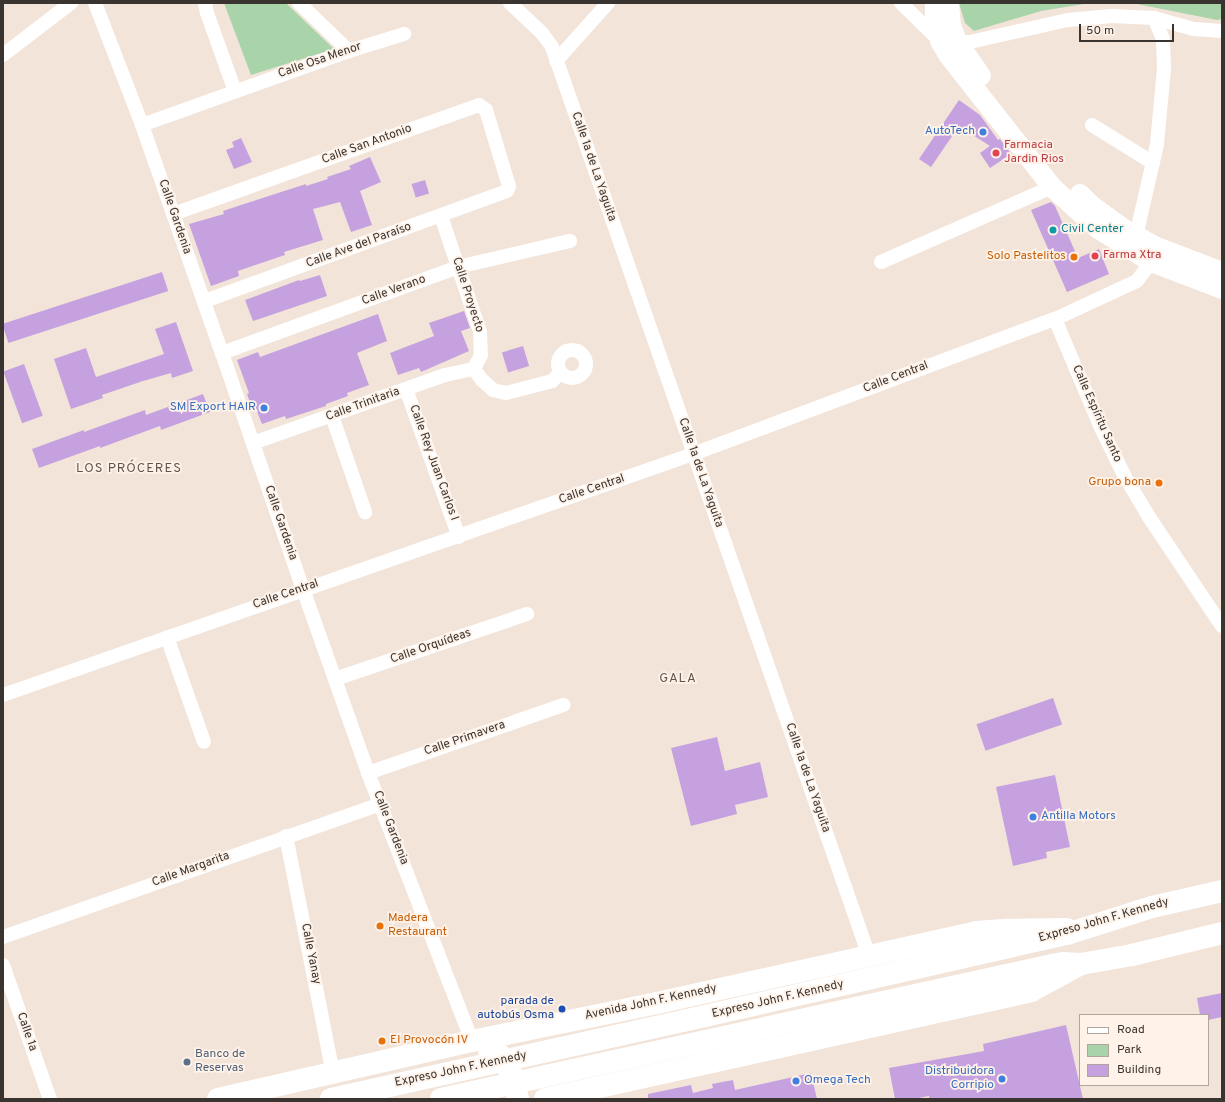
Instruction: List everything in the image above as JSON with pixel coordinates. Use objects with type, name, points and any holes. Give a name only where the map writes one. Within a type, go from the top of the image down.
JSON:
[{"type":"main road","points":[[935,3],[935,14],[949,42],[967,58],[1054,169],[1091,205],[1136,236],[1154,255],[1222,272]]},
{"type":"main road","points":[[949,3],[951,26],[949,56],[1052,187],[1097,228],[1222,289]]},
{"type":"main road","name":"Expreso John F. Kennedy","points":[[331,1099],[691,1020],[1036,941],[1086,929],[1152,907],[1222,891]]},
{"type":"main road","name":"Avenida John F. Kennedy","points":[[218,1099],[472,1041],[976,932],[1086,929]]},
{"type":"main road","name":"Expreso John F. Kennedy","points":[[441,1099],[1043,967],[1063,963],[1081,964],[1132,955],[1222,933]]},
{"type":"main road","points":[[545,1099],[1031,991],[1081,964]]},
{"type":"main road","points":[[562,1022],[540,1034],[531,1042],[525,1052],[526,1069],[536,1085],[546,1089],[582,1090]]},
{"type":"main road","points":[[472,1041],[489,1099]]},
{"type":"main road","points":[[472,1041],[501,1056],[512,1075],[518,1099]]},
{"type":"main road","points":[[413,1055],[441,1059],[457,1066],[463,1085],[460,1099]]},
{"type":"street","points":[[3,55],[71,3]]},
{"type":"street","name":"Calle Gardenia","points":[[95,3],[142,125],[222,353],[302,589],[368,773],[472,1041]]},
{"type":"street","points":[[205,3],[207,13],[235,90]]},
{"type":"street","points":[[299,3],[349,51]]},
{"type":"street","name":"Calle 1a de La Yaguita","points":[[510,3],[542,33],[552,47],[869,956]]},
{"type":"street","points":[[556,61],[608,3]]},
{"type":"street","points":[[901,3],[949,42],[970,42],[1068,20],[1112,16],[1154,18],[1194,29],[1222,31]]},
{"type":"street","points":[[1136,236],[1157,144],[1164,68],[1163,39],[1154,18]]},
{"type":"street","name":"Calle Osa Menor","points":[[142,125],[235,90],[404,34]]},
{"type":"street","name":"Calle San Antonio","points":[[173,214],[479,105],[486,110],[509,186]]},
{"type":"street","points":[[1092,125],[1153,163]]},
{"type":"street","name":"Calle Ave del Paraíso","points":[[204,301],[441,216],[507,191],[509,186]]},
{"type":"street","points":[[881,262],[1052,187]]},
{"type":"street","name":"Calle Proyecto","points":[[441,216],[480,332],[481,355],[474,369]]},
{"type":"street","name":"Calle Verano","points":[[222,353],[458,267],[570,241]]},
{"type":"street","name":"Calle Central","points":[[3,695],[302,589],[459,537],[694,454],[1055,319],[1137,281],[1154,255]]},
{"type":"street","name":"Calle Espíritu Santo","points":[[1055,319],[1101,428],[1124,475],[1149,517],[1222,626]]},
{"type":"street","points":[[474,369],[482,380],[493,390],[506,393],[552,381],[560,373]]},
{"type":"street","name":"Calle Trinitaria","points":[[253,443],[406,389],[445,376],[474,369]]},
{"type":"street","name":"Calle Rey Juan Carlos I","points":[[406,389],[459,537]]},
{"type":"street","points":[[332,416],[365,512]]},
{"type":"street","name":"Calle Orquídeas","points":[[335,680],[527,614]]},
{"type":"street","points":[[167,637],[204,742]]},
{"type":"street","name":"Calle Primavera","points":[[368,773],[563,705]]},
{"type":"street","name":"Calle Margarita","points":[[3,937],[380,804]]},
{"type":"street","name":"Calle Yanay","points":[[286,836],[333,1073]]},
{"type":"street","name":"Calle 1a","points":[[3,965],[50,1099]]},
{"type":"green space","points":[[224,3],[286,3],[334,49],[251,75]]},
{"type":"green space","points":[[959,3],[1090,3],[1041,11],[974,31],[965,23]]},
{"type":"green space","points":[[1132,3],[1222,3],[1222,19],[1217,20]]},
{"type":"building","name":"AutoTech","points":[[959,100],[980,115],[998,140],[1000,139],[1011,154],[1009,155],[1011,158],[1008,156],[990,168],[980,153],[990,146],[959,126],[931,167],[919,159]]},
{"type":"building","points":[[241,138],[252,162],[234,169],[226,150],[234,147],[232,142]]},
{"type":"building","points":[[370,157],[381,182],[360,191],[372,225],[351,232],[340,202],[313,209],[323,240],[284,252],[285,255],[238,271],[239,276],[211,286],[189,224],[224,214],[223,211],[244,204],[306,184],[306,186],[328,179],[327,177],[351,169],[349,166]]},
{"type":"building","points":[[425,180],[429,193],[416,197],[412,184]]},
{"type":"building","name":"Civil Center","points":[[1051,202],[1055,206],[1078,258],[1099,249],[1109,274],[1067,292],[1031,210]]},
{"type":"building","points":[[162,272],[168,291],[8,343],[3,324]]},
{"type":"building","points":[[320,275],[327,296],[253,321],[245,300],[299,280],[300,281]]},
{"type":"building","points":[[464,311],[470,328],[461,331],[469,351],[421,372],[419,368],[398,375],[390,353],[434,336],[429,323]]},
{"type":"building","points":[[378,314],[387,341],[357,353],[369,385],[347,393],[348,396],[326,404],[326,406],[286,419],[285,416],[262,424],[254,404],[251,405],[247,394],[249,393],[237,360],[258,352],[260,357]]},
{"type":"building","points":[[176,322],[193,371],[172,378],[171,373],[143,381],[102,395],[103,398],[71,409],[54,359],[86,348],[96,377],[164,354],[155,329]]},
{"type":"building","points":[[523,346],[529,366],[508,373],[502,352]]},
{"type":"building","points":[[24,364],[43,416],[22,423],[3,372]]},
{"type":"building","points":[[203,394],[210,412],[161,430],[160,426],[39,468],[32,449],[145,410],[146,415]]},
{"type":"building","points":[[1053,698],[1062,724],[986,751],[976,724]]},
{"type":"building","points":[[717,737],[725,771],[760,762],[768,797],[735,805],[737,814],[691,826],[671,748]]},
{"type":"building","name":"Antilla Motors","points":[[1055,775],[1070,847],[1046,852],[1047,858],[1013,866],[996,787]]},
{"type":"building","points":[[1222,993],[1222,1017],[1209,1020],[1209,1014],[1200,1014],[1197,998]]},
{"type":"building","name":"Distribuidora Corripio","points":[[1066,1025],[1083,1099],[929,1099],[929,1096],[913,1099],[895,1099],[889,1068],[984,1051],[983,1044]]},
{"type":"building","points":[[811,1073],[817,1099],[648,1099],[648,1094],[691,1085],[693,1093],[713,1088],[712,1084],[733,1080],[735,1090]]},
{"type":"place","name":"AutoTech","points":[[983,132]]},
{"type":"place","name":"Farmacia Jardin Rios","points":[[996,153]]},
{"type":"place","name":"Civil Center","points":[[1053,230]]},
{"type":"place","name":"Farma Xtra","points":[[1095,256]]},
{"type":"place","name":"Solo Pastelitos","points":[[1074,257]]},
{"type":"place","name":"SM Export HAIR","points":[[264,408]]},
{"type":"place","name":"Grupo bona","points":[[1159,483]]},
{"type":"place","name":"Antilla Motors","points":[[1033,817]]},
{"type":"place","name":"Madera Restaurant","points":[[380,926]]},
{"type":"place","name":"parada de autobús Osma","points":[[562,1009]]},
{"type":"place","name":"El Provocón IV","points":[[382,1041]]},
{"type":"place","name":"Banco de Reservas","points":[[187,1062]]},
{"type":"place","name":"Distribuidora Corripio","points":[[1002,1079]]},
{"type":"place","name":"Omega Tech","points":[[796,1081]]},
{"type":"district","name":"LOS PRÓCERES","points":[[129,469]]},
{"type":"district","name":"GALA","points":[[678,679]]}]
